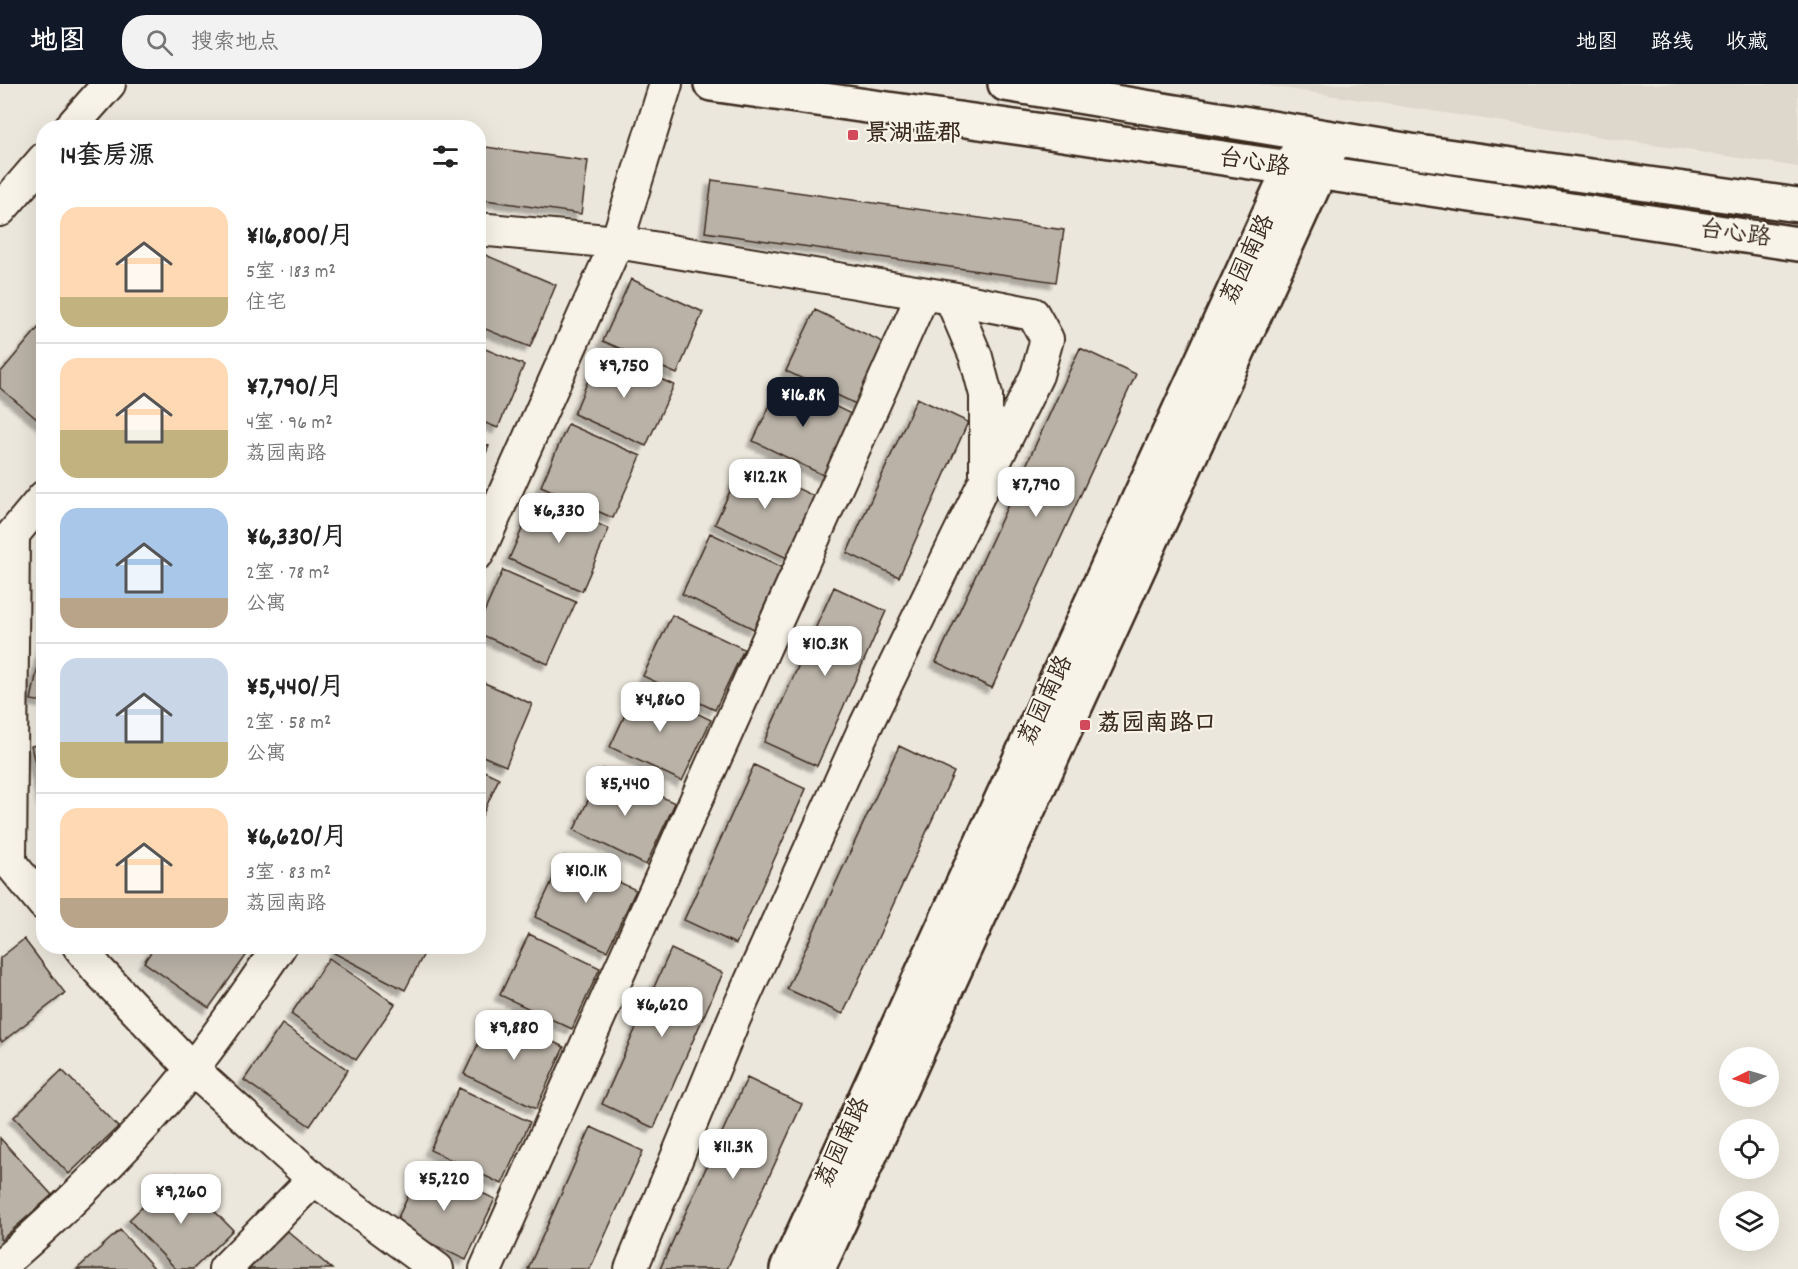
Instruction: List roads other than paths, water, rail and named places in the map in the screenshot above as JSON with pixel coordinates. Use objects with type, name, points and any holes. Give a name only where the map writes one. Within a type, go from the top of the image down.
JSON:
[{"type":"main road","name":"台心路","points":[[711,84],[1798,244]]},
{"type":"main road","name":"台心路","points":[[1005,84],[1321,136],[1798,206]]},
{"type":"main road","name":"荔园南路","points":[[818,1269],[1321,136]]},
{"type":"main road","name":"荔园南路","points":[[787,1269],[1305,171]]},
{"type":"street","points":[[77,120],[109,84]]},
{"type":"street","points":[[486,535],[617,242],[666,84]]},
{"type":"street","points":[[0,210],[36,168]]},
{"type":"street","points":[[486,229],[617,242],[1033,314],[1047,339],[1037,375],[866,725],[734,1019],[630,1269]]},
{"type":"street","points":[[937,296],[976,357],[986,395],[986,477]]},
{"type":"street","points":[[486,1269],[937,296]]},
{"type":"street","points":[[36,507],[6,543],[5,861],[36,895]]},
{"type":"street","points":[[85,954],[192,1069],[314,1179],[437,1269]]},
{"type":"street","points":[[0,1266],[87,1185],[141,1129],[192,1069],[274,954]]},
{"type":"street","points":[[225,1269],[314,1179]]},
{"type":"place","name":"景湖蓝郡","points":[[853,135]]},
{"type":"place","name":"荔园南路口","points":[[1085,725]]}]
